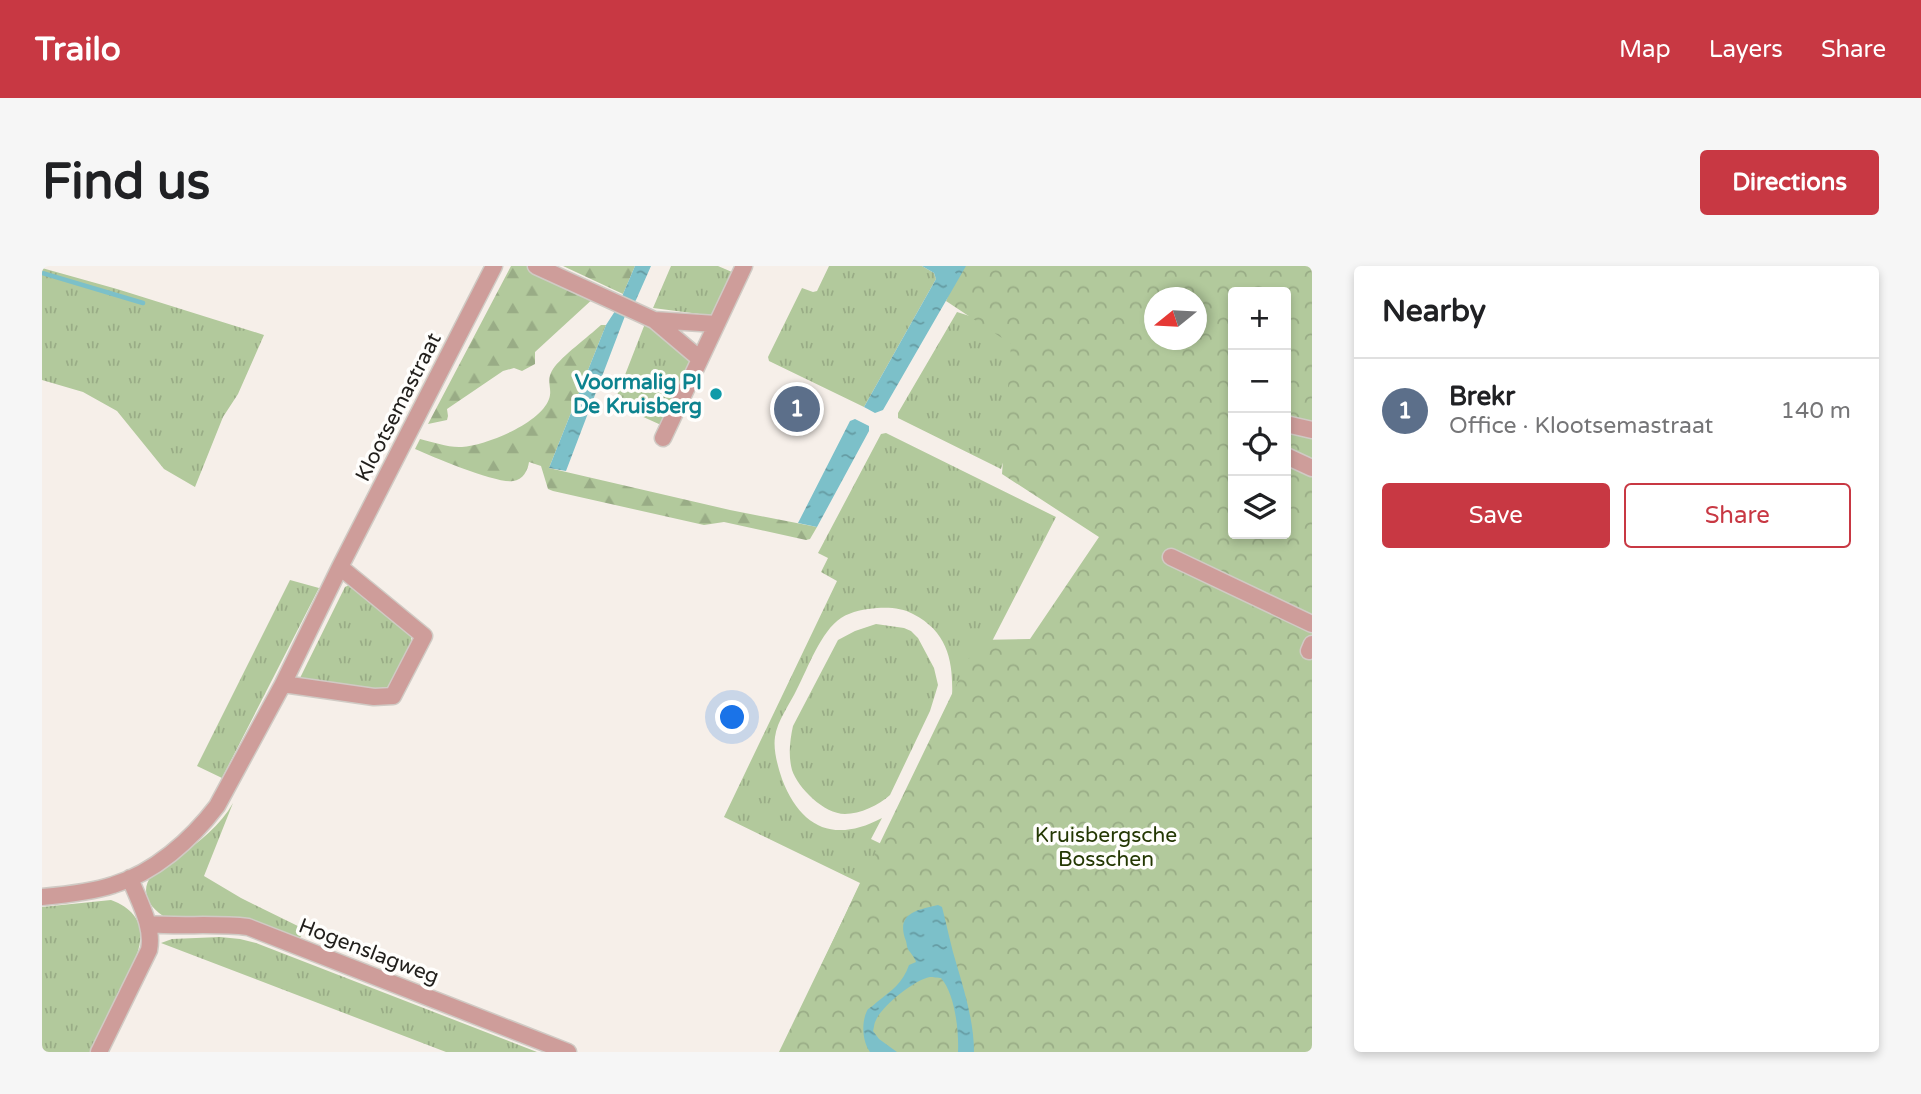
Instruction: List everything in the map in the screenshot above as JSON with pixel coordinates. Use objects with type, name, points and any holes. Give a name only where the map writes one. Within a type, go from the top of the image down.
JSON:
[{"type":"street","name":"Klootsemastraat","points":[[42,897],[112,886],[141,873],[171,853],[204,823],[228,788],[283,684],[494,266]]},
{"type":"street","points":[[536,266],[653,320],[700,359]]},
{"type":"street","points":[[663,438],[744,266]]},
{"type":"street","points":[[653,320],[716,324]]},
{"type":"street","points":[[1291,425],[1312,430]]},
{"type":"street","points":[[1291,458],[1312,468]]},
{"type":"street","points":[[1171,557],[1312,624]]},
{"type":"street","points":[[283,684],[374,697],[393,696],[424,636],[340,567]]},
{"type":"street","points":[[99,1052],[151,942],[148,924],[130,878]]},
{"type":"street","name":"Hogenslagweg","points":[[148,924],[248,927],[568,1052]]},
{"type":"green space","points":[[511,266],[531,266],[596,296],[535,352],[535,364],[522,371],[514,368],[503,371],[447,409],[447,420],[428,424]]},
{"type":"green space","points":[[563,266],[635,266],[623,294]]},
{"type":"green space","points":[[671,266],[718,266],[732,272],[734,278],[715,316],[653,308]]},
{"type":"green space","points":[[829,266],[922,266],[934,273],[936,279],[864,407],[769,361],[768,357],[802,288],[817,291]]},
{"type":"green space","name":"Kruisbergsche Bosschen","points":[[961,266],[1312,266],[1312,1052],[779,1052],[978,640],[1030,639],[1099,537],[1002,474],[1011,344],[946,301]]},
{"type":"green space","points":[[42,268],[264,335],[238,394],[223,417],[195,487],[164,469],[117,411],[83,392],[42,380]]},
{"type":"green space","points":[[957,312],[979,319],[1011,336],[1021,380],[1012,434],[1001,469],[898,418],[898,413]]},
{"type":"green space","points":[[646,321],[695,359],[661,425],[617,405],[616,398]]},
{"type":"green space","points":[[601,325],[606,325],[549,468],[730,510],[817,527],[810,539],[724,522],[704,525],[553,491],[548,489],[541,466],[529,462],[520,479],[505,481],[415,449],[420,439],[462,447],[498,438],[524,425],[544,408],[549,399],[553,369]]},
{"type":"green space","points":[[886,433],[1056,517],[951,721],[950,660],[938,635],[928,623],[913,614],[886,608],[850,614],[834,624],[816,650],[776,731],[775,753],[782,779],[799,810],[822,827],[849,829],[865,826],[882,818],[871,839],[894,850],[781,1052],[860,883],[724,817],[837,581],[821,572],[828,558],[818,553],[881,434]]},
{"type":"green space","points":[[290,580],[319,588],[222,778],[197,766]]},
{"type":"green space","points":[[349,585],[411,636],[410,649],[403,665],[386,691],[300,681],[345,587]]},
{"type":"green space","points":[[876,624],[911,631],[918,638],[934,668],[938,685],[930,711],[890,795],[863,811],[837,813],[813,799],[795,777],[790,753],[793,726],[838,640]]},
{"type":"green space","points":[[233,803],[204,876],[241,898],[306,930],[298,940],[167,918],[148,900],[146,888],[152,875],[209,832]]},
{"type":"green space","points":[[111,900],[129,910],[138,922],[140,938],[136,957],[90,1052],[42,1052],[42,907]]},
{"type":"green space","points":[[220,937],[256,943],[537,1052],[446,1052],[161,943],[172,939]]},
{"type":"water","points":[[635,266],[651,266],[636,300],[625,316],[566,471],[549,468],[606,325],[617,308]]},
{"type":"water","points":[[922,266],[966,266],[883,410],[875,413],[864,407],[936,279],[934,273]]},
{"type":"water","points":[[855,419],[869,426],[869,431],[817,527],[798,523],[850,421]]},
{"type":"water","points":[[938,905],[942,907],[966,997],[974,1052],[958,1052],[957,1024],[950,993],[941,978],[930,977],[899,994],[875,1021],[873,1031],[897,1052],[870,1052],[863,1031],[868,1009],[896,986],[909,965],[916,962],[908,948],[903,924],[910,914]]},
{"type":"waterway","points":[[42,273],[143,303]]},
{"type":"place","name":"Voormalig PI De Kruisberg","points":[[716,394]]},
{"type":"place","name":"Brekr","points":[[797,409]]}]
